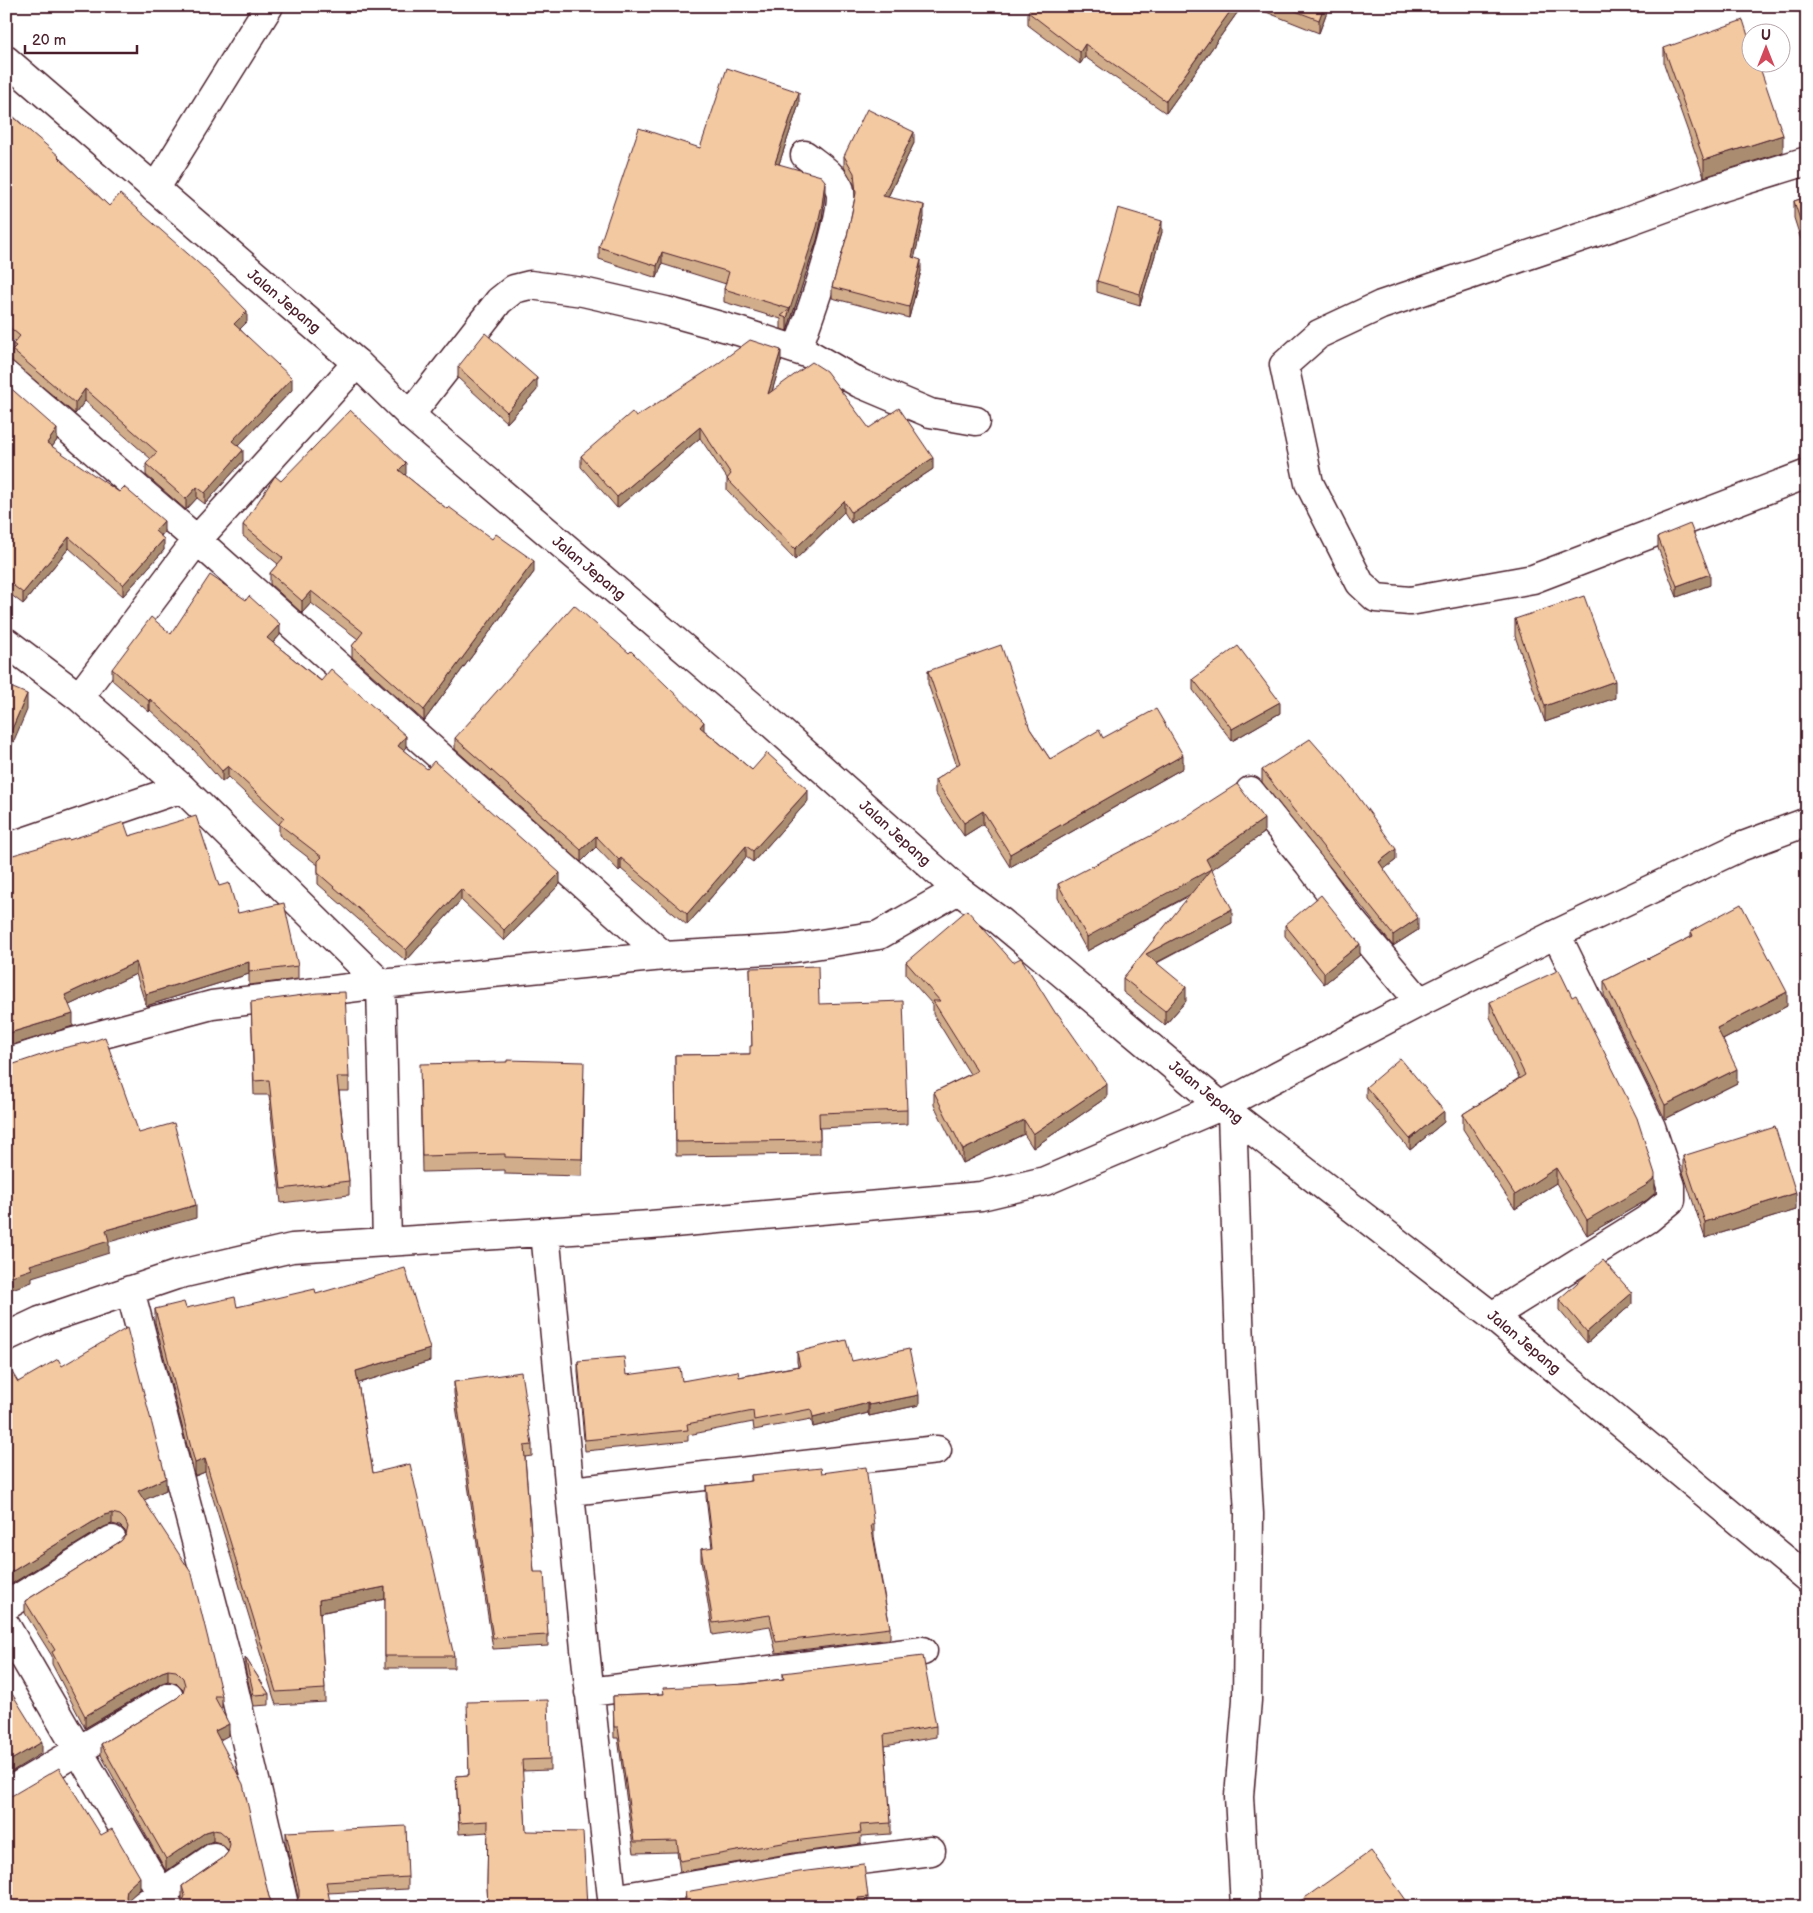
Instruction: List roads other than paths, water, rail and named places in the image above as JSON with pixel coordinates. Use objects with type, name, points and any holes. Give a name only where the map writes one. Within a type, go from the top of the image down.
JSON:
[{"type":"street","points":[[155,189],[268,6]]},
{"type":"street","name":"Jalan Jepang","points":[[6,60],[357,363],[410,415],[760,714],[958,890],[1000,921],[1227,1110],[1492,1316],[1807,1578]]},
{"type":"street","points":[[797,350],[809,319],[836,230],[842,198],[839,188],[829,175],[805,155]]},
{"type":"street","points":[[1807,161],[1716,189],[1623,223],[1382,305],[1319,334],[1284,365],[1310,483],[1360,583],[1376,598],[1410,601],[1533,579],[1807,474]]},
{"type":"street","points":[[410,415],[499,301],[514,289],[530,285],[582,292],[666,311],[738,331],[809,354],[859,383],[930,413],[976,421]]},
{"type":"street","points":[[79,697],[197,540],[357,363]]},
{"type":"street","points":[[6,375],[197,540],[664,956]]},
{"type":"street","points":[[6,642],[79,697],[182,788],[381,984],[386,1242]]},
{"type":"street","points":[[6,848],[182,788]]},
{"type":"street","points":[[1250,791],[1351,920],[1420,1002]]},
{"type":"street","points":[[6,1337],[40,1321],[176,1275],[292,1248],[651,1225],[981,1196],[1045,1181],[1227,1110],[1420,1002],[1556,934],[1740,847],[1807,822]]},
{"type":"street","points":[[6,1063],[55,1047],[212,1005],[381,984],[664,956],[788,949],[879,934],[958,890]]},
{"type":"street","points":[[1492,1316],[1648,1218],[1671,1200],[1671,1186],[1651,1127],[1556,934]]},
{"type":"street","points":[[1227,1110],[1249,1514],[1248,1700],[1239,1796],[1245,1907]]},
{"type":"street","points":[[545,1232],[589,1692],[613,1903],[797,1868],[931,1851]]},
{"type":"street","points":[[130,1290],[228,1659],[284,1905]]},
{"type":"street","points":[[571,1491],[937,1450]]},
{"type":"street","points":[[6,1606],[112,1540]]},
{"type":"street","points":[[6,1626],[78,1750],[158,1902],[214,1857]]},
{"type":"street","points":[[589,1692],[923,1651]]},
{"type":"street","points":[[6,1793],[169,1697]]}]
